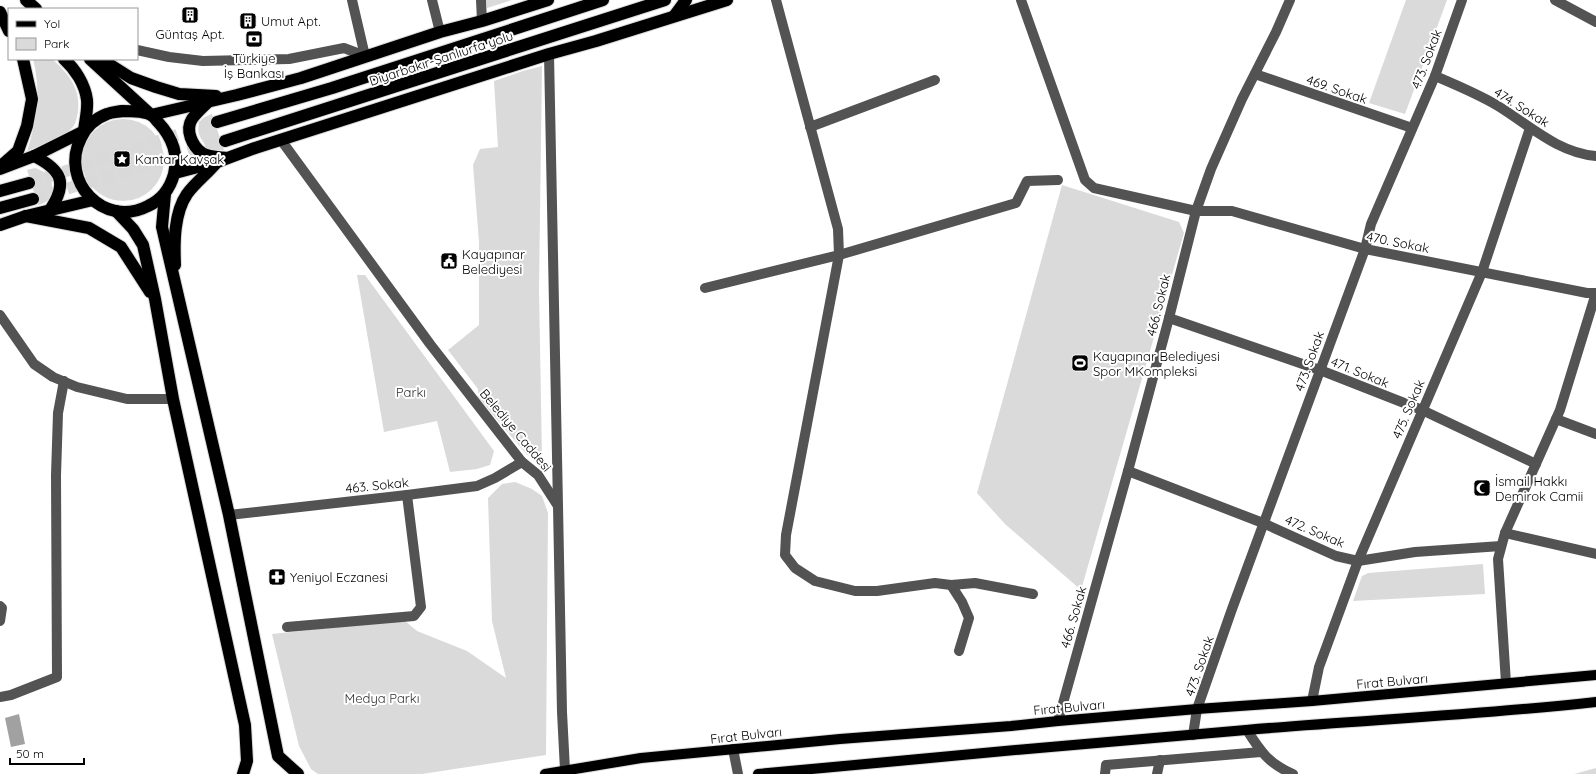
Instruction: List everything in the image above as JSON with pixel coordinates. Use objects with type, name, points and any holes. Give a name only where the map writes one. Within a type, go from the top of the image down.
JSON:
[{"type":"highway","points":[[0,168],[34,156],[84,131],[94,121],[107,114],[122,111],[151,115],[237,95],[301,78],[440,32],[482,21],[548,0]]},
{"type":"highway","name":"Diyarbakır-Şanlıurfa yolu","points":[[217,122],[346,83],[603,0]]},
{"type":"highway","name":"Diyarbakır-Şanlıurfa yolu","points":[[224,141],[665,0]]},
{"type":"highway","points":[[675,15],[686,0]]},
{"type":"highway","points":[[174,173],[223,160],[549,54],[596,41],[675,15],[727,0]]},
{"type":"highway","points":[[0,12],[8,29]]},
{"type":"highway","points":[[0,168],[18,151],[28,126],[32,99],[23,60]]},
{"type":"highway","points":[[65,60],[72,67],[81,81],[87,100],[84,131],[76,147],[74,164],[78,180],[87,195],[100,206],[116,211],[130,212],[143,209],[155,203],[165,194],[172,181],[176,167],[176,152],[171,138],[162,126],[91,60]]},
{"type":"highway","points":[[103,60],[131,78],[179,94],[204,96],[237,95]]},
{"type":"highway","points":[[208,102],[198,112],[190,124],[192,143],[202,153],[223,160]]},
{"type":"highway","points":[[34,156],[55,169],[60,178],[62,186],[58,199],[50,210]]},
{"type":"highway","points":[[175,288],[177,223],[181,206],[187,194],[223,160]]},
{"type":"highway","points":[[0,191],[29,183]]},
{"type":"highway","points":[[165,194],[162,227],[229,515],[278,756],[298,774]]},
{"type":"highway","points":[[0,208],[33,199]]},
{"type":"highway","points":[[0,225],[26,216],[93,200]]},
{"type":"highway","points":[[116,211],[133,229],[143,245],[155,299],[173,399],[245,725],[247,761],[242,774]]},
{"type":"highway","points":[[26,216],[89,228],[121,247],[155,299]]},
{"type":"main road","name":"Fırat Bulvarı","points":[[545,774],[641,758],[733,749],[1198,709],[1312,701],[1596,675]]},
{"type":"main road","points":[[758,774],[964,754],[1247,730],[1528,710],[1596,702]]},
{"type":"street","points":[[352,0],[365,56]]},
{"type":"street","points":[[432,0],[440,32]]},
{"type":"street","points":[[481,0],[482,21]]},
{"type":"street","points":[[776,0],[838,229],[839,255],[786,535],[785,555],[795,568],[815,581],[855,591],[876,592],[935,583],[951,585],[975,583],[1033,594]]},
{"type":"street","name":"470. Sokak","points":[[1021,0],[1085,180],[1094,188],[1196,210],[1232,211],[1365,249],[1587,293],[1596,292]]},
{"type":"street","name":"466. Sokak","points":[[1058,721],[1128,471],[1196,210],[1211,169],[1290,0]]},
{"type":"street","name":"473. Sokak","points":[[1193,735],[1198,709],[1263,522],[1365,249],[1371,224],[1434,76],[1462,0]]},
{"type":"street","points":[[1555,0],[1596,22]]},
{"type":"street","points":[[138,50],[169,57],[203,61],[289,59],[344,48],[365,56]]},
{"type":"street","points":[[549,54],[562,712],[565,770]]},
{"type":"street","name":"469. Sokak","points":[[1255,74],[1412,128]]},
{"type":"street","name":"474. Sokak","points":[[1434,76],[1489,101],[1514,116],[1530,128],[1555,142],[1576,152],[1596,156]]},
{"type":"street","points":[[810,127],[935,80]]},
{"type":"street","name":"475. Sokak","points":[[1312,701],[1319,667],[1358,561],[1482,272],[1530,128]]},
{"type":"street","name":"Belediye Caddesi","points":[[281,140],[430,344],[522,462],[538,475],[558,506]]},
{"type":"street","points":[[704,288],[839,255],[1016,203],[1027,181],[1058,180]]},
{"type":"street","points":[[1506,683],[1498,559],[1505,533],[1556,419],[1596,292]]},
{"type":"street","points":[[0,315],[34,364],[53,377],[77,387],[127,398],[173,399]]},
{"type":"street","name":"471. Sokak","points":[[1169,318],[1320,370],[1422,410],[1536,464]]},
{"type":"street","points":[[0,697],[11,695],[57,677],[56,475],[58,413],[64,381]]},
{"type":"street","points":[[1556,419],[1596,434]]},
{"type":"street","name":"463. Sokak","points":[[229,515],[477,486],[495,478],[522,462]]},
{"type":"street","name":"472. Sokak","points":[[1128,471],[1263,522],[1336,556],[1358,561],[1415,552],[1501,546]]},
{"type":"street","points":[[287,627],[414,616],[420,607],[407,495]]},
{"type":"street","points":[[1505,533],[1596,554]]},
{"type":"street","points":[[951,585],[962,602],[969,618],[959,651]]},
{"type":"street","points":[[0,606],[2,608],[0,621]]},
{"type":"street","points":[[1247,730],[1261,752],[1271,762],[1293,774]]},
{"type":"street","points":[[733,749],[738,774]]},
{"type":"street","points":[[1105,774],[1106,765],[1261,752]]},
{"type":"street","points":[[1157,774],[1160,760]]},
{"type":"green space","points":[[486,0],[512,0],[487,8]]},
{"type":"green space","points":[[1406,0],[1447,0],[1405,114],[1369,103]]},
{"type":"green space","points":[[33,60],[53,60],[64,70],[76,89],[78,96],[78,112],[73,127],[63,135],[27,151],[37,105],[37,82]]},
{"type":"green space","points":[[542,66],[539,289],[542,458],[527,455],[478,397],[478,389],[448,350],[479,325],[479,242],[473,165],[480,149],[498,147],[494,81]]},
{"type":"green space","points":[[212,114],[224,150],[214,150],[210,148],[202,141],[198,131],[198,127],[203,118]]},
{"type":"green space","points":[[123,119],[139,122],[152,131],[161,144],[164,160],[161,176],[152,189],[139,198],[123,201],[107,198],[94,189],[85,176],[82,160],[85,144],[94,131],[107,122]]},
{"type":"green space","points":[[35,168],[46,174],[52,183],[49,199],[38,205],[27,170]]},
{"type":"green space","name":"Kayapınar Belediyesi Spor MKompleksi","points":[[1062,185],[1179,222],[1184,233],[1081,590],[1005,524],[977,493]]},
{"type":"green space","name":"Parkı","points":[[357,275],[365,275],[494,451],[490,465],[477,469],[450,472],[437,421],[384,432]]},
{"type":"green space","name":"Medya Parkı","points":[[515,482],[532,489],[542,496],[548,513],[546,755],[422,774],[318,774],[311,769],[299,746],[272,634],[404,620],[417,631],[467,651],[506,678],[492,621],[488,498],[502,484]]},
{"type":"green space","points":[[1483,564],[1485,594],[1353,601],[1362,576],[1368,573]]},
{"type":"green space","points":[[1596,768],[1596,774],[1574,774]]},
{"type":"shaded area","points":[[19,714],[25,744],[11,747],[5,718]]},
{"type":"tunnel","points":[[29,183],[217,122]]},
{"type":"tunnel","points":[[33,199],[225,141]]},
{"type":"place","name":"Güntaş Apt.","points":[[190,15]]},
{"type":"place","name":"Umut Apt.","points":[[248,21]]},
{"type":"place","name":"Türkiye İş Bankası","points":[[254,39]]},
{"type":"place","name":"Kantar Kavşak","points":[[122,159]]},
{"type":"place","name":"Kayapınar Belediyesi","points":[[449,261]]},
{"type":"place","name":"Kayapınar Belediyesi Spor MKompleksi","points":[[1080,363]]},
{"type":"place","name":"İsmail Hakkı Demirok Camii","points":[[1482,488]]},
{"type":"place","name":"Yeniyol Eczanesi","points":[[277,577]]}]
